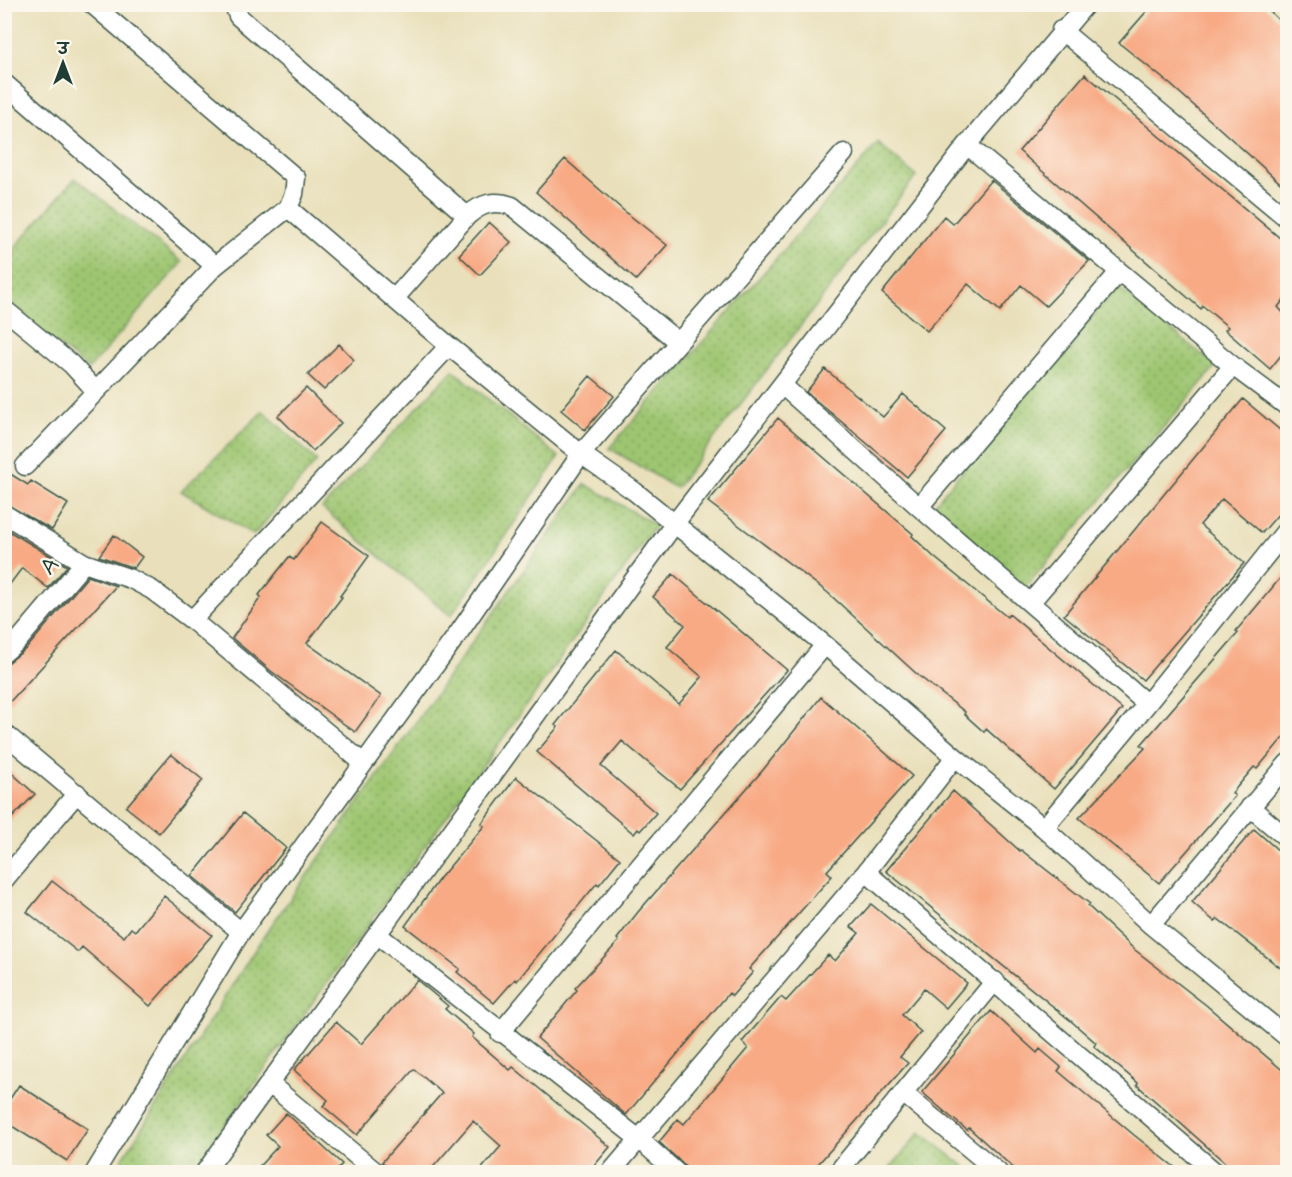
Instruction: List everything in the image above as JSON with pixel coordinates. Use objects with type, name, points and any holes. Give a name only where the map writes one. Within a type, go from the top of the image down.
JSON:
[{"type":"street","points":[[25,466],[215,266],[288,208],[294,194],[296,178],[92,4]]},
{"type":"street","points":[[205,1173],[675,524],[967,145],[1061,30],[1086,4]]},
{"type":"street","points":[[234,5],[238,16],[467,216]]},
{"type":"street","points":[[1061,30],[1287,219]]},
{"type":"street","points":[[4,83],[215,266]]},
{"type":"street","points":[[967,145],[1233,366],[1287,407]]},
{"type":"street","points":[[95,1173],[241,932],[362,762],[460,631],[580,454],[844,153]]},
{"type":"street","points":[[395,298],[467,216],[479,206],[498,202],[512,206],[677,342]]},
{"type":"street","points":[[288,208],[449,346],[580,454],[634,490],[825,645],[955,757],[1044,828],[1151,925],[1287,1038]]},
{"type":"street","points":[[919,507],[1119,272]]},
{"type":"street","points":[[4,309],[71,364],[95,390]]},
{"type":"street","points":[[192,620],[449,346]]},
{"type":"street","points":[[1030,603],[1233,366]]},
{"type":"street","points":[[782,385],[1147,704]]},
{"type":"street","points":[[4,514],[84,563],[131,579],[152,590],[192,620],[362,762]]},
{"type":"street","points":[[1044,828],[1147,704],[1287,528]]},
{"type":"street","name":"A","points":[[4,653],[11,637],[84,563]]},
{"type":"street","points":[[500,1033],[825,645]]},
{"type":"street","points":[[4,733],[241,932]]},
{"type":"street","points":[[611,1173],[866,872],[955,757]]},
{"type":"street","points":[[1151,925],[1287,763]]},
{"type":"street","points":[[4,880],[77,793]]},
{"type":"street","points":[[1250,807],[1287,839]]},
{"type":"street","points":[[866,872],[996,981],[1215,1173]]},
{"type":"street","points":[[378,935],[500,1033],[639,1139],[676,1173]]},
{"type":"street","points":[[838,1173],[996,981]]},
{"type":"street","points":[[271,1084],[375,1173]]},
{"type":"street","points":[[903,1093],[998,1173]]},
{"type":"green space","points":[[878,143],[916,176],[676,488],[609,448]]},
{"type":"green space","points":[[75,178],[182,262],[89,369],[5,303],[5,259]]},
{"type":"green space","points":[[1117,286],[1216,366],[1024,589],[933,506]]},
{"type":"green space","points":[[453,370],[559,457],[451,616],[322,508]]},
{"type":"green space","points":[[263,411],[317,461],[254,535],[181,491]]},
{"type":"green space","points":[[585,484],[656,525],[191,1172],[114,1172],[261,940]]},
{"type":"green space","points":[[920,1132],[972,1172],[887,1172]]},
{"type":"building","points":[[1153,4],[1262,4],[1287,28],[1287,189],[1171,85],[1119,43]]},
{"type":"building","points":[[1085,74],[1287,244],[1287,296],[1278,307],[1287,317],[1287,348],[1270,369],[1225,330],[1228,327],[1203,306],[1201,309],[1019,151]]},
{"type":"building","points":[[565,159],[667,245],[636,280],[536,192]]},
{"type":"building","points":[[991,180],[1089,261],[1046,306],[1021,285],[1000,311],[968,284],[927,331],[882,293],[944,216],[953,224]]},
{"type":"building","points":[[489,222],[511,242],[480,275],[459,255]]},
{"type":"building","points":[[339,344],[354,360],[324,390],[308,375]]},
{"type":"building","points":[[825,369],[883,417],[903,394],[946,431],[907,477],[806,392]]},
{"type":"building","points":[[590,376],[614,396],[585,430],[561,410]]},
{"type":"building","points":[[306,388],[341,423],[313,451],[278,416]]},
{"type":"building","points":[[1243,399],[1287,436],[1287,504],[1262,533],[1222,499],[1200,525],[1244,563],[1143,680],[1064,615]]},
{"type":"building","points":[[778,418],[913,534],[912,536],[934,557],[1007,617],[1009,614],[1122,709],[1054,789],[986,729],[984,732],[964,714],[965,712],[919,676],[827,592],[708,502]]},
{"type":"building","points":[[4,470],[28,485],[31,481],[68,504],[52,530],[4,503]]},
{"type":"building","points":[[322,522],[369,556],[340,596],[342,597],[307,643],[381,696],[355,732],[271,671],[232,638],[261,597],[259,595],[289,557],[294,560]]},
{"type":"building","points":[[4,528],[67,566],[48,588],[22,568],[4,592]]},
{"type":"building","points":[[114,535],[142,557],[134,568],[99,556]]},
{"type":"building","points":[[1287,570],[1287,733],[1257,769],[1254,767],[1232,793],[1235,796],[1159,883],[1079,818],[1145,748],[1141,745],[1238,633],[1236,631]]},
{"type":"building","points":[[673,574],[787,670],[680,789],[622,741],[601,766],[656,813],[640,831],[638,829],[634,834],[537,752],[558,727],[555,725],[616,650],[679,704],[702,677],[667,647],[685,625],[653,597]]},
{"type":"building","points":[[88,576],[116,586],[4,708],[4,666],[27,648]]},
{"type":"building","points":[[821,697],[912,776],[827,871],[832,876],[749,969],[753,972],[732,996],[729,993],[626,1115],[537,1038],[577,990],[575,988],[619,941],[617,939],[638,912],[763,770]]},
{"type":"building","points":[[171,754],[203,780],[159,833],[126,807]]},
{"type":"building","points":[[4,766],[35,794],[4,826]]},
{"type":"building","points":[[516,777],[620,859],[599,885],[597,883],[517,981],[515,979],[494,1003],[457,972],[460,969],[405,926],[440,878],[484,826],[481,824]]},
{"type":"building","points":[[953,791],[1020,851],[1090,904],[1088,906],[1135,950],[1206,1005],[1287,1074],[1287,1173],[1237,1173],[1094,1046],[1096,1043],[1071,1021],[886,871]]},
{"type":"building","points":[[243,813],[286,848],[235,912],[192,876]]},
{"type":"building","points":[[1254,829],[1287,858],[1287,973],[1218,919],[1215,922],[1192,902]]},
{"type":"building","points":[[52,881],[124,937],[131,928],[135,931],[164,896],[212,935],[150,1006],[82,947],[78,952],[27,912]]},
{"type":"building","points":[[871,904],[967,983],[946,1008],[924,989],[902,1015],[921,1032],[900,1057],[908,1063],[810,1173],[689,1173],[683,1164],[659,1142],[678,1119],[684,1124],[706,1098],[748,1048],[742,1042],[781,997],[786,1001],[828,955],[835,961],[859,933],[851,927]]},
{"type":"building","points":[[417,980],[448,1006],[445,1009],[474,1034],[472,1037],[510,1070],[513,1067],[610,1147],[588,1173],[478,1173],[501,1146],[473,1121],[428,1173],[395,1173],[382,1162],[442,1093],[414,1069],[357,1135],[323,1106],[328,1100],[294,1070],[336,1022],[361,1044]]},
{"type":"building","points":[[991,1011],[1037,1053],[1040,1049],[1061,1067],[1058,1071],[1182,1173],[1019,1173],[969,1128],[967,1130],[946,1113],[922,1092]]},
{"type":"building","points":[[19,1085],[88,1129],[67,1161],[4,1121],[4,1108]]},
{"type":"building","points":[[286,1113],[342,1164],[334,1173],[253,1173],[278,1146],[266,1135]]}]
